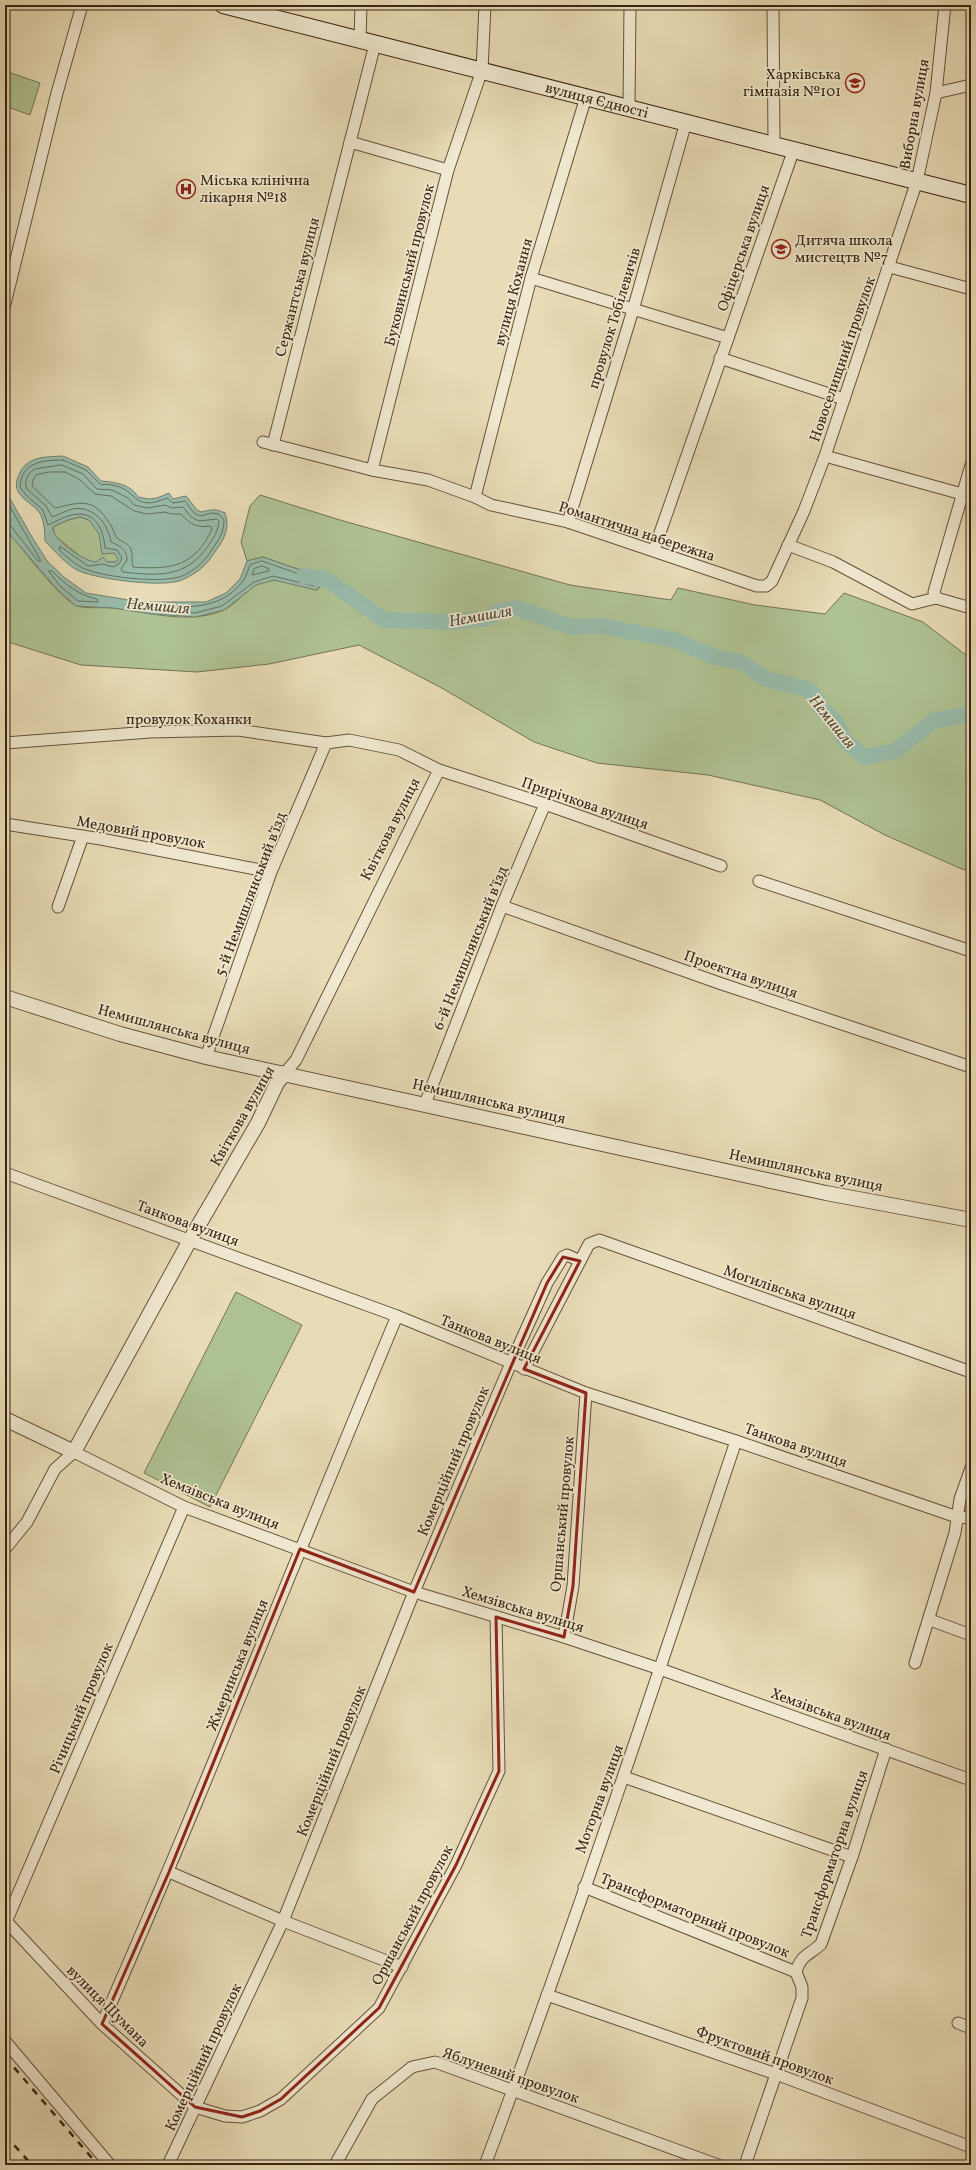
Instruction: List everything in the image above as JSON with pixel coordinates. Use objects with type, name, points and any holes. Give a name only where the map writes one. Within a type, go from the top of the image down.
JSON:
[{"type":"main road","name":"вулиця Єдності","points":[[223,5],[240,7],[368,42],[917,180],[971,195]]},
{"type":"street","points":[[5,301],[57,93],[82,5]]},
{"type":"street","name":"Сержантська вулиця","points":[[268,443],[350,142],[368,42],[361,5]]},
{"type":"street","name":"Буковинський провулок","points":[[372,470],[448,170],[482,70],[485,5]]},
{"type":"street","points":[[629,108],[630,5]]},
{"type":"street","points":[[773,5],[774,144]]},
{"type":"street","name":"Виборна вулиця","points":[[917,180],[936,93],[945,5]]},
{"type":"street","points":[[936,93],[971,85]]},
{"type":"street","name":"вулиця Кохання","points":[[475,497],[531,278],[586,98]]},
{"type":"street","name":"провулок Тобілевичів","points":[[568,522],[633,310],[686,122]]},
{"type":"street","points":[[350,142],[448,170]]},
{"type":"street","name":"Офіцерська вулиця","points":[[654,550],[794,149]]},
{"type":"street","name":"Новоселищний провулок","points":[[788,545],[804,511],[825,456],[890,267],[917,180]]},
{"type":"street","points":[[890,267],[971,289]]},
{"type":"street","points":[[531,278],[728,338]]},
{"type":"street","points":[[720,358],[844,399]]},
{"type":"street","name":"Романтична набережна","points":[[268,443],[372,470],[428,480],[475,497],[491,505],[568,522],[757,586],[766,586],[772,581],[788,545]]},
{"type":"street","points":[[825,456],[962,494]]},
{"type":"street","points":[[936,598],[934,592],[971,465]]},
{"type":"street","points":[[788,545],[833,562],[912,604],[936,598],[971,608]]},
{"type":"street","name":"провулок Коханки","points":[[5,743],[150,732],[238,730],[326,743],[349,740],[399,750],[439,770]]},
{"type":"street","name":"5-й Немишлянський в’їзд","points":[[206,1057],[271,872],[326,743]]},
{"type":"street","name":"Прирічкова вулиця","points":[[439,770],[545,804],[720,866]]},
{"type":"street","name":"Квіткова вулиця","points":[[74,1452],[190,1240],[258,1123],[277,1083],[296,1060],[439,770]]},
{"type":"street","name":"6-й Немишлянський в’їзд","points":[[425,1104],[502,906],[545,804]]},
{"type":"street","name":"Медовий провулок","points":[[5,824],[82,836],[271,872]]},
{"type":"street","points":[[58,907],[82,836]]},
{"type":"street","points":[[760,881],[971,951]]},
{"type":"street","name":"Проектна вулиця","points":[[502,906],[719,983],[971,1067]]},
{"type":"street","name":"Немишлянська вулиця","points":[[5,997],[120,1034],[206,1057],[826,1192],[971,1220]]},
{"type":"street","name":"Танкова вулиця","points":[[5,1173],[397,1316],[586,1393],[736,1441],[957,1517],[971,1518]]},
{"type":"street","name":"Могилівська вулиця","points":[[580,1261],[589,1244],[599,1240],[971,1372]]},
{"type":"street","name":"Комерційний провулок","points":[[168,2165],[283,1921],[414,1592],[533,1312],[556,1267],[563,1257],[567,1255],[580,1261]]},
{"type":"street","points":[[524,1369],[580,1261]]},
{"type":"street","name":"Жмеринська вулиця","points":[[102,2024],[169,1872],[300,1549],[397,1316]]},
{"type":"street","name":"Оршанський провулок","points":[[564,1637],[573,1586],[586,1393]]},
{"type":"street","points":[[5,1419],[74,1452],[55,1469],[27,1522],[5,1549]]},
{"type":"street","name":"Моторна вулиця","points":[[485,2165],[548,1995],[584,1887],[624,1778],[736,1441]]},
{"type":"street","name":"Хемзівська вулиця","points":[[74,1452],[184,1507],[414,1592],[564,1637],[660,1669],[971,1780]]},
{"type":"street","points":[[915,1663],[930,1620],[955,1533],[960,1499],[971,1468]]},
{"type":"street","name":"Річицький провулок","points":[[6,1921],[184,1507]]},
{"type":"street","name":"Оршанський провулок","points":[[195,2107],[225,2116],[242,2117],[260,2111],[281,2099],[379,2008],[456,1865],[499,1771],[496,1617]]},
{"type":"street","points":[[930,1620],[971,1635]]},
{"type":"street","name":"Трансформаторна вулиця","points":[[796,1972],[804,1956],[816,1950],[822,1944],[852,1857],[886,1749]]},
{"type":"street","points":[[624,1778],[852,1857]]},
{"type":"street","points":[[169,1872],[283,1921],[402,1967]]},
{"type":"street","name":"Трансформаторний провулок","points":[[584,1887],[796,1972]]},
{"type":"street","name":"вулиця Шумана","points":[[6,1921],[102,2024],[195,2107]]},
{"type":"street","points":[[745,2165],[802,1998],[802,1987],[796,1972]]},
{"type":"street","name":"Фруктовий провулок","points":[[548,1995],[776,2074],[971,2147]]},
{"type":"street","points":[[958,2024],[971,2028]]},
{"type":"street","points":[[5,2040],[110,2165]]},
{"type":"street","name":"Яблуневий провулок","points":[[335,2165],[372,2099],[412,2068],[435,2062],[718,2165]]},
{"type":"highlighted area","points":[[563,1257],[580,1261],[524,1369],[586,1393],[573,1586],[564,1637],[496,1617],[499,1771],[456,1865],[379,2008],[281,2099],[260,2111],[242,2117],[195,2107],[102,2024],[169,1872],[300,1549],[414,1592],[547,1283]]},
{"type":"shaded area","points":[[5,71],[40,83],[30,115],[5,106]]},
{"type":"shaded area","points":[[260,495],[340,520],[570,585],[671,600],[678,588],[755,605],[825,614],[844,593],[923,622],[971,659],[971,868],[964,870],[885,835],[820,800],[708,775],[597,763],[534,742],[440,687],[359,645],[269,664],[197,672],[81,665],[5,641],[5,525],[50,582],[70,602],[81,607],[113,608],[169,616],[197,617],[224,610],[255,585],[262,582],[286,582],[317,590],[326,579],[263,557],[247,561],[241,542],[250,506]]},
{"type":"shaded area","points":[[80,517],[93,523],[110,552],[117,554],[118,559],[116,562],[90,562],[85,560],[55,536],[53,527],[68,520]]},
{"type":"shaded area","points":[[236,1292],[302,1325],[210,1507],[144,1473]]},
{"type":"water","points":[[63,456],[88,467],[101,481],[127,486],[138,497],[149,499],[157,498],[169,493],[173,499],[186,496],[197,510],[201,512],[210,510],[222,511],[225,513],[227,528],[222,541],[203,567],[190,576],[175,582],[132,582],[101,577],[79,571],[65,562],[45,541],[44,526],[41,515],[37,509],[21,496],[16,484],[22,469],[31,461],[43,457]],"holes":[[[80,517],[89,520],[99,534],[102,554],[114,553],[118,559],[116,562],[107,562],[103,557],[96,562],[84,558],[57,538],[54,532],[53,527],[68,520]]]},
{"type":"water","points":[[5,490],[47,561],[65,578],[86,593],[141,602],[206,602],[226,593],[240,579],[247,561],[263,557],[326,579],[316,590],[274,580],[256,585],[224,610],[195,617],[152,614],[114,608],[76,606],[57,589],[11,536],[5,525]]},
{"type":"waterway","name":"Немишля","points":[[304,576],[326,579],[384,620],[454,622],[488,618],[497,612],[517,608],[571,627],[601,626],[675,640],[714,657],[741,662],[766,679],[804,688],[812,692],[821,708],[836,722],[844,740],[864,757],[895,751],[935,720],[971,714]]},
{"type":"railway","points":[[5,2057],[98,2165]]},
{"type":"railway","points":[[5,2135],[32,2165]]},
{"type":"place","name":"Харківська гімназія №101","points":[[855,83]]},
{"type":"place","name":"Міська клінічна лікарня №18","points":[[186,189]]},
{"type":"place","name":"Дитяча школа мистецтв №7","points":[[781,249]]}]
